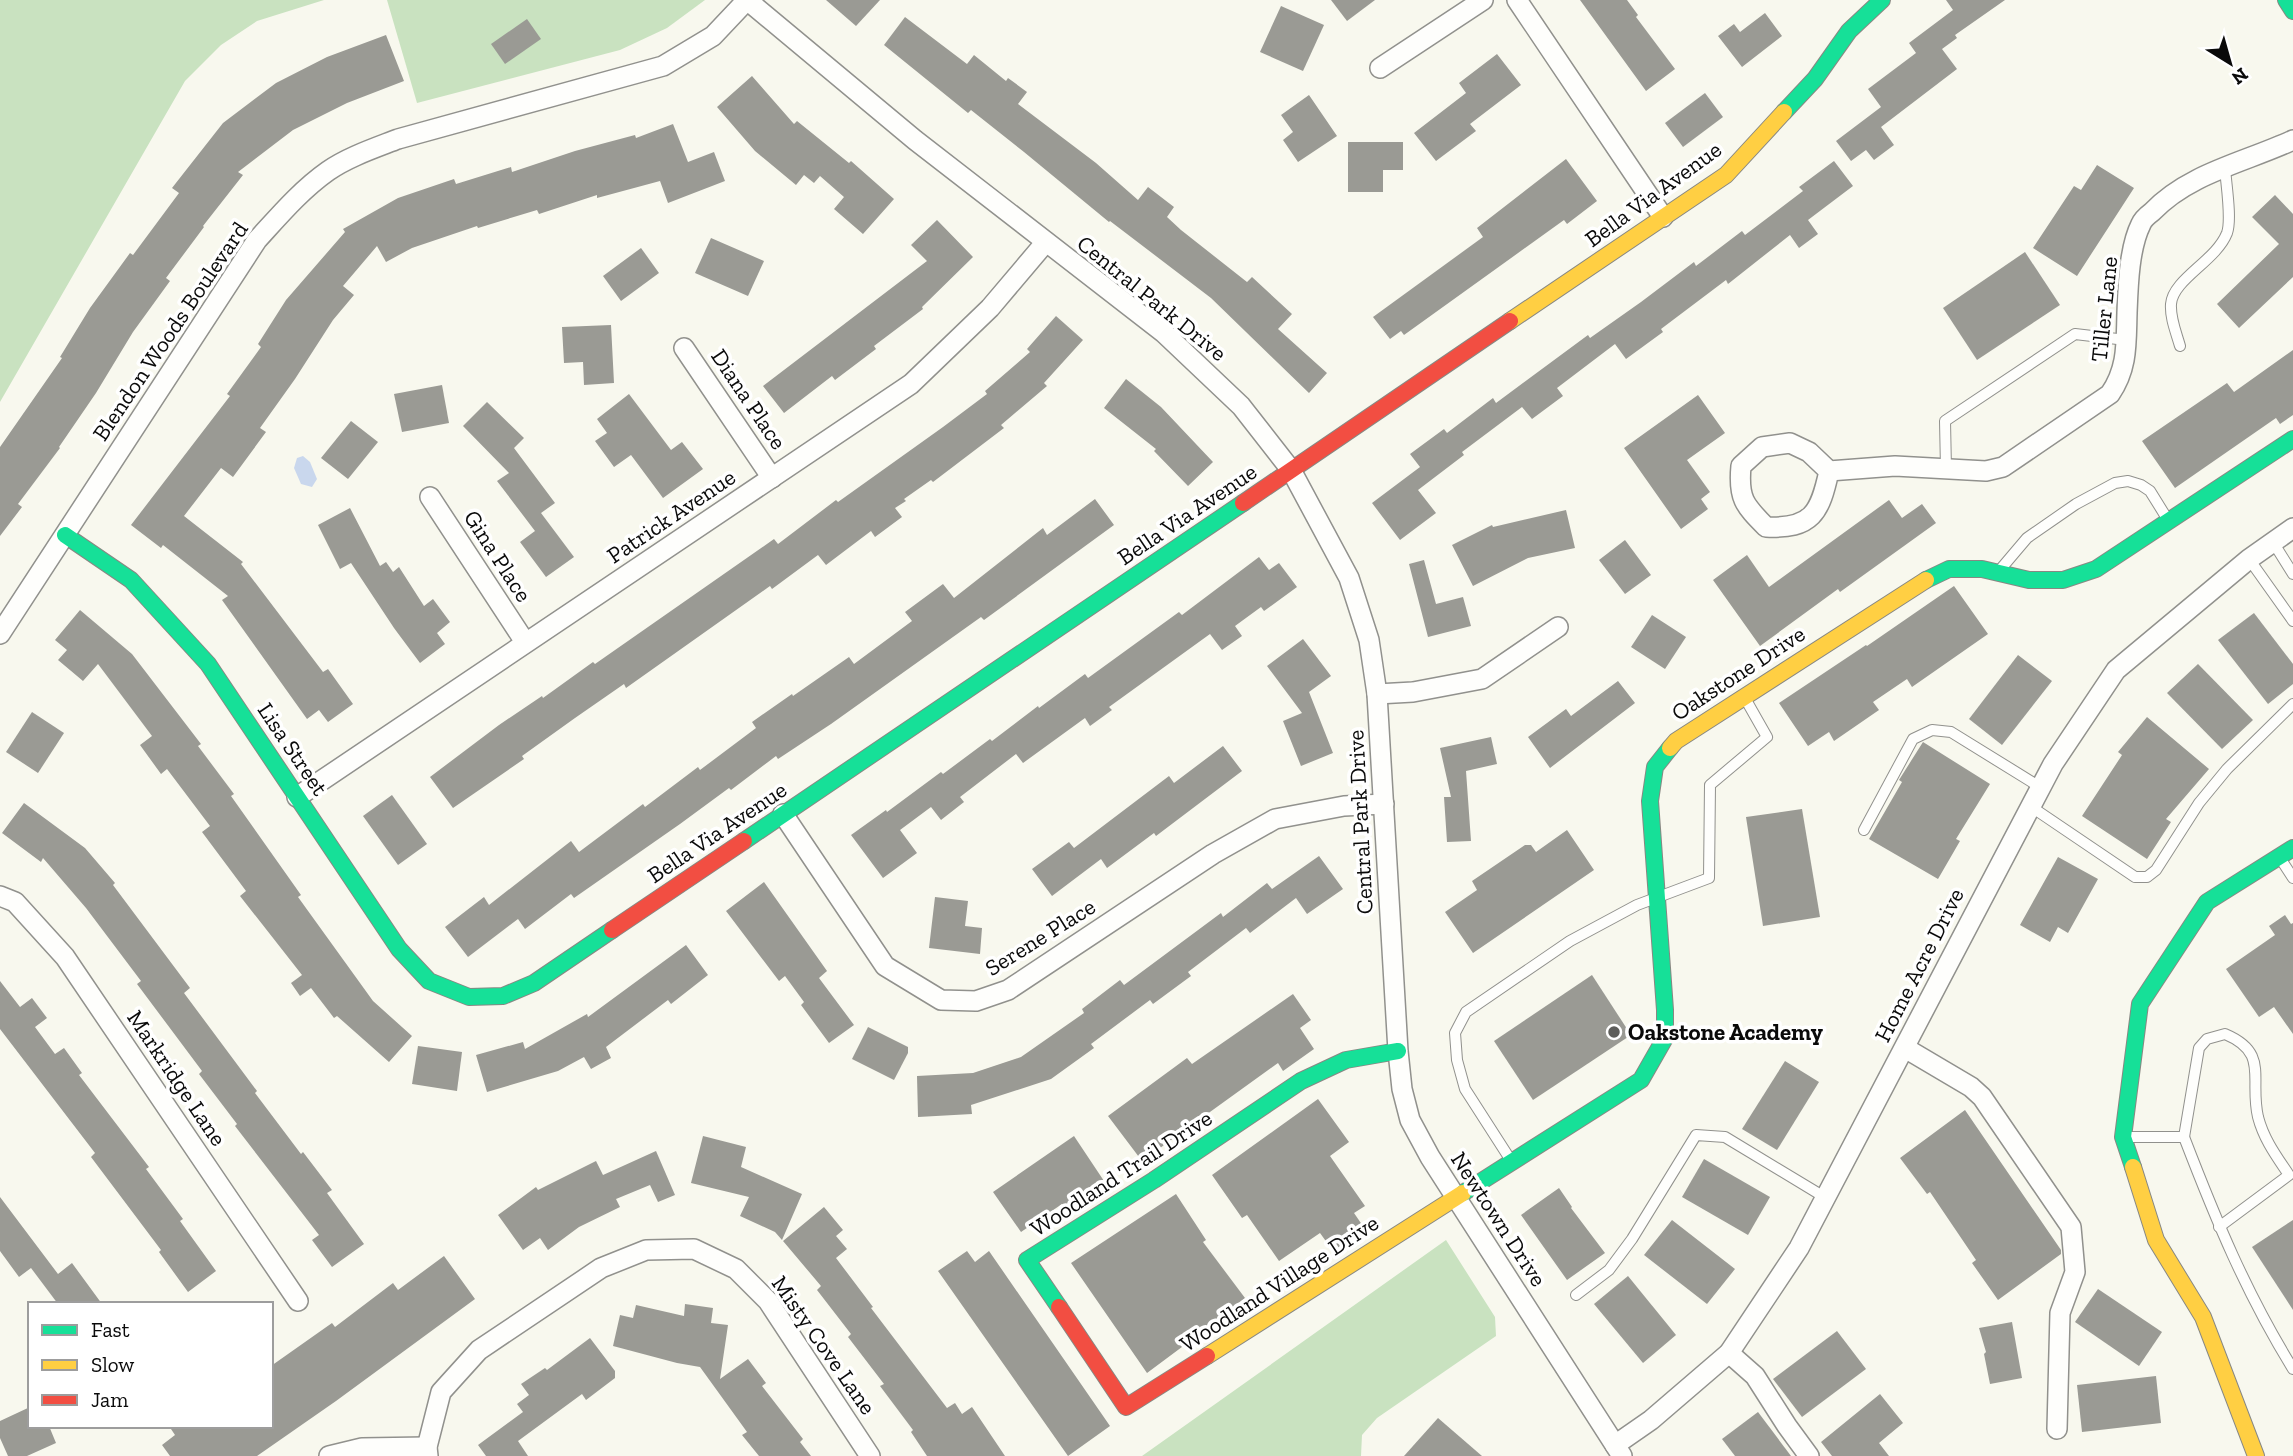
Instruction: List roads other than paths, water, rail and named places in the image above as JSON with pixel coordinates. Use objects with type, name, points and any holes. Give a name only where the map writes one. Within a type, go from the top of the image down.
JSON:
[{"type":"street","name":"Central Park Drive","points":[[747,0],[915,140],[1164,333],[1241,406],[1292,470],[1349,578],[1369,640],[1377,694],[1394,986]]},
{"type":"street","name":"Blendon Woods Boulevard","points":[[0,634],[257,240],[295,199],[329,170],[398,139],[663,66],[713,36],[747,0]]},
{"type":"street","points":[[1380,68],[1483,0]]},
{"type":"street","points":[[1517,0],[1663,217]]},
{"type":"street","name":"Bella Via Avenue","points":[[469,997],[503,996],[534,983],[1726,175],[1815,79],[1849,31],[1882,0]]},
{"type":"street","points":[[2286,0],[2293,11]]},
{"type":"street","name":"Tiller Lane","points":[[1829,471],[1895,466],[1986,471],[2003,467],[2110,394],[2121,379],[2125,362],[2129,270],[2142,222],[2168,195],[2202,177],[2293,140]]},
{"type":"street","name":"Patrick Avenue","points":[[298,797],[911,384],[990,308],[1045,243]]},
{"type":"street","name":"Diana Place","points":[[684,348],[772,478]]},
{"type":"street","name":"Oakstone Drive","points":[[1457,1199],[1641,1080],[1665,1038],[1650,801],[1655,767],[1676,741],[1917,584],[1949,569],[1982,569],[2029,580],[2063,580],[2096,569],[2293,439]]},
{"type":"street","points":[[1790,443],[1810,452],[1829,471],[1822,502],[1808,520],[1788,528],[1766,527],[1749,509],[1739,488],[1741,466],[1762,447],[1790,443]]},
{"type":"street","name":"Gina Place","points":[[430,497],[525,642]]},
{"type":"street","name":"Home Acre Drive","points":[[1618,1451],[1729,1353],[1799,1248],[2040,787],[2116,670],[2249,559],[2293,528]]},
{"type":"street","name":"Lisa Street","points":[[65,535],[131,580],[208,664],[399,949],[429,981],[469,997]]},
{"type":"street","points":[[1377,694],[1413,692],[1482,678],[1558,626]]},
{"type":"street","name":"Serene Place","points":[[783,814],[885,966],[941,1000],[976,1001],[1009,990],[1213,853],[1275,819],[1344,806],[1384,804]]},
{"type":"street","points":[[2256,1456],[2203,1317],[2156,1240],[2123,1138],[2140,1004],[2207,902],[2286,852]]},
{"type":"street","name":"Markridge Lane","points":[[0,896],[15,902],[65,957],[298,1301]]},
{"type":"street","name":"Newtown Drive","points":[[1394,986],[1402,1089],[1410,1120],[1457,1199],[1618,1451]]},
{"type":"street","points":[[1905,1048],[1971,1087],[1982,1097],[2071,1227],[2075,1272],[2060,1313],[2057,1429]]},
{"type":"street","name":"Woodland Trail Drive","points":[[1126,1407],[1027,1260],[1165,1173],[1301,1081],[1346,1060],[1398,1051]]},
{"type":"street","name":"Woodland Village Drive","points":[[1126,1407],[1412,1224],[1457,1199]]},
{"type":"street","name":"Misty Cove Lane","points":[[427,1452],[441,1392],[479,1350],[601,1268],[646,1250],[694,1250],[736,1269],[768,1301],[870,1456]]},
{"type":"street","points":[[1729,1353],[1755,1376],[1809,1456]]},
{"type":"street","points":[[329,1456],[362,1448],[427,1452]]},
{"type":"lane","points":[[2180,346],[2172,321],[2171,300],[2180,283],[2214,255],[2228,231],[2225,168]]},
{"type":"lane","points":[[1946,469],[1945,421],[2075,334],[2126,340]]},
{"type":"lane","points":[[1997,573],[2027,538],[2076,504],[2115,483],[2129,481],[2150,491],[2168,521]]},
{"type":"lane","points":[[2273,542],[2293,574]]},
{"type":"lane","points":[[2249,559],[2293,621]]},
{"type":"lane","points":[[1512,1163],[1465,1089],[1457,1060],[1455,1033],[1466,1012],[1570,941],[1657,897],[1709,878],[1710,785],[1767,737],[1744,696]]},
{"type":"lane","points":[[2030,806],[2135,877],[2147,877],[2156,870],[2199,803],[2227,769],[2293,704]]},
{"type":"lane","points":[[1864,830],[1913,739],[1931,730],[1951,732],[2040,787]]},
{"type":"lane","points":[[2286,852],[2293,878]]},
{"type":"lane","points":[[2219,1227],[2290,1175],[2265,1138],[2258,1118],[2252,1053],[2245,1044],[2225,1034],[2207,1039],[2199,1048],[2184,1137],[2219,1227],[2262,1319],[2293,1369]]},
{"type":"lane","points":[[1576,1295],[1609,1270],[1632,1239],[1696,1135],[1724,1137],[1826,1198]]},
{"type":"lane","points":[[2123,1138],[2184,1137]]},
{"type":"water","points":[[303,456],[310,462],[317,479],[312,487],[301,484],[294,468],[297,458]]},
{"type":"place","name":"Oakstone Academy","points":[[1614,1032]]}]
